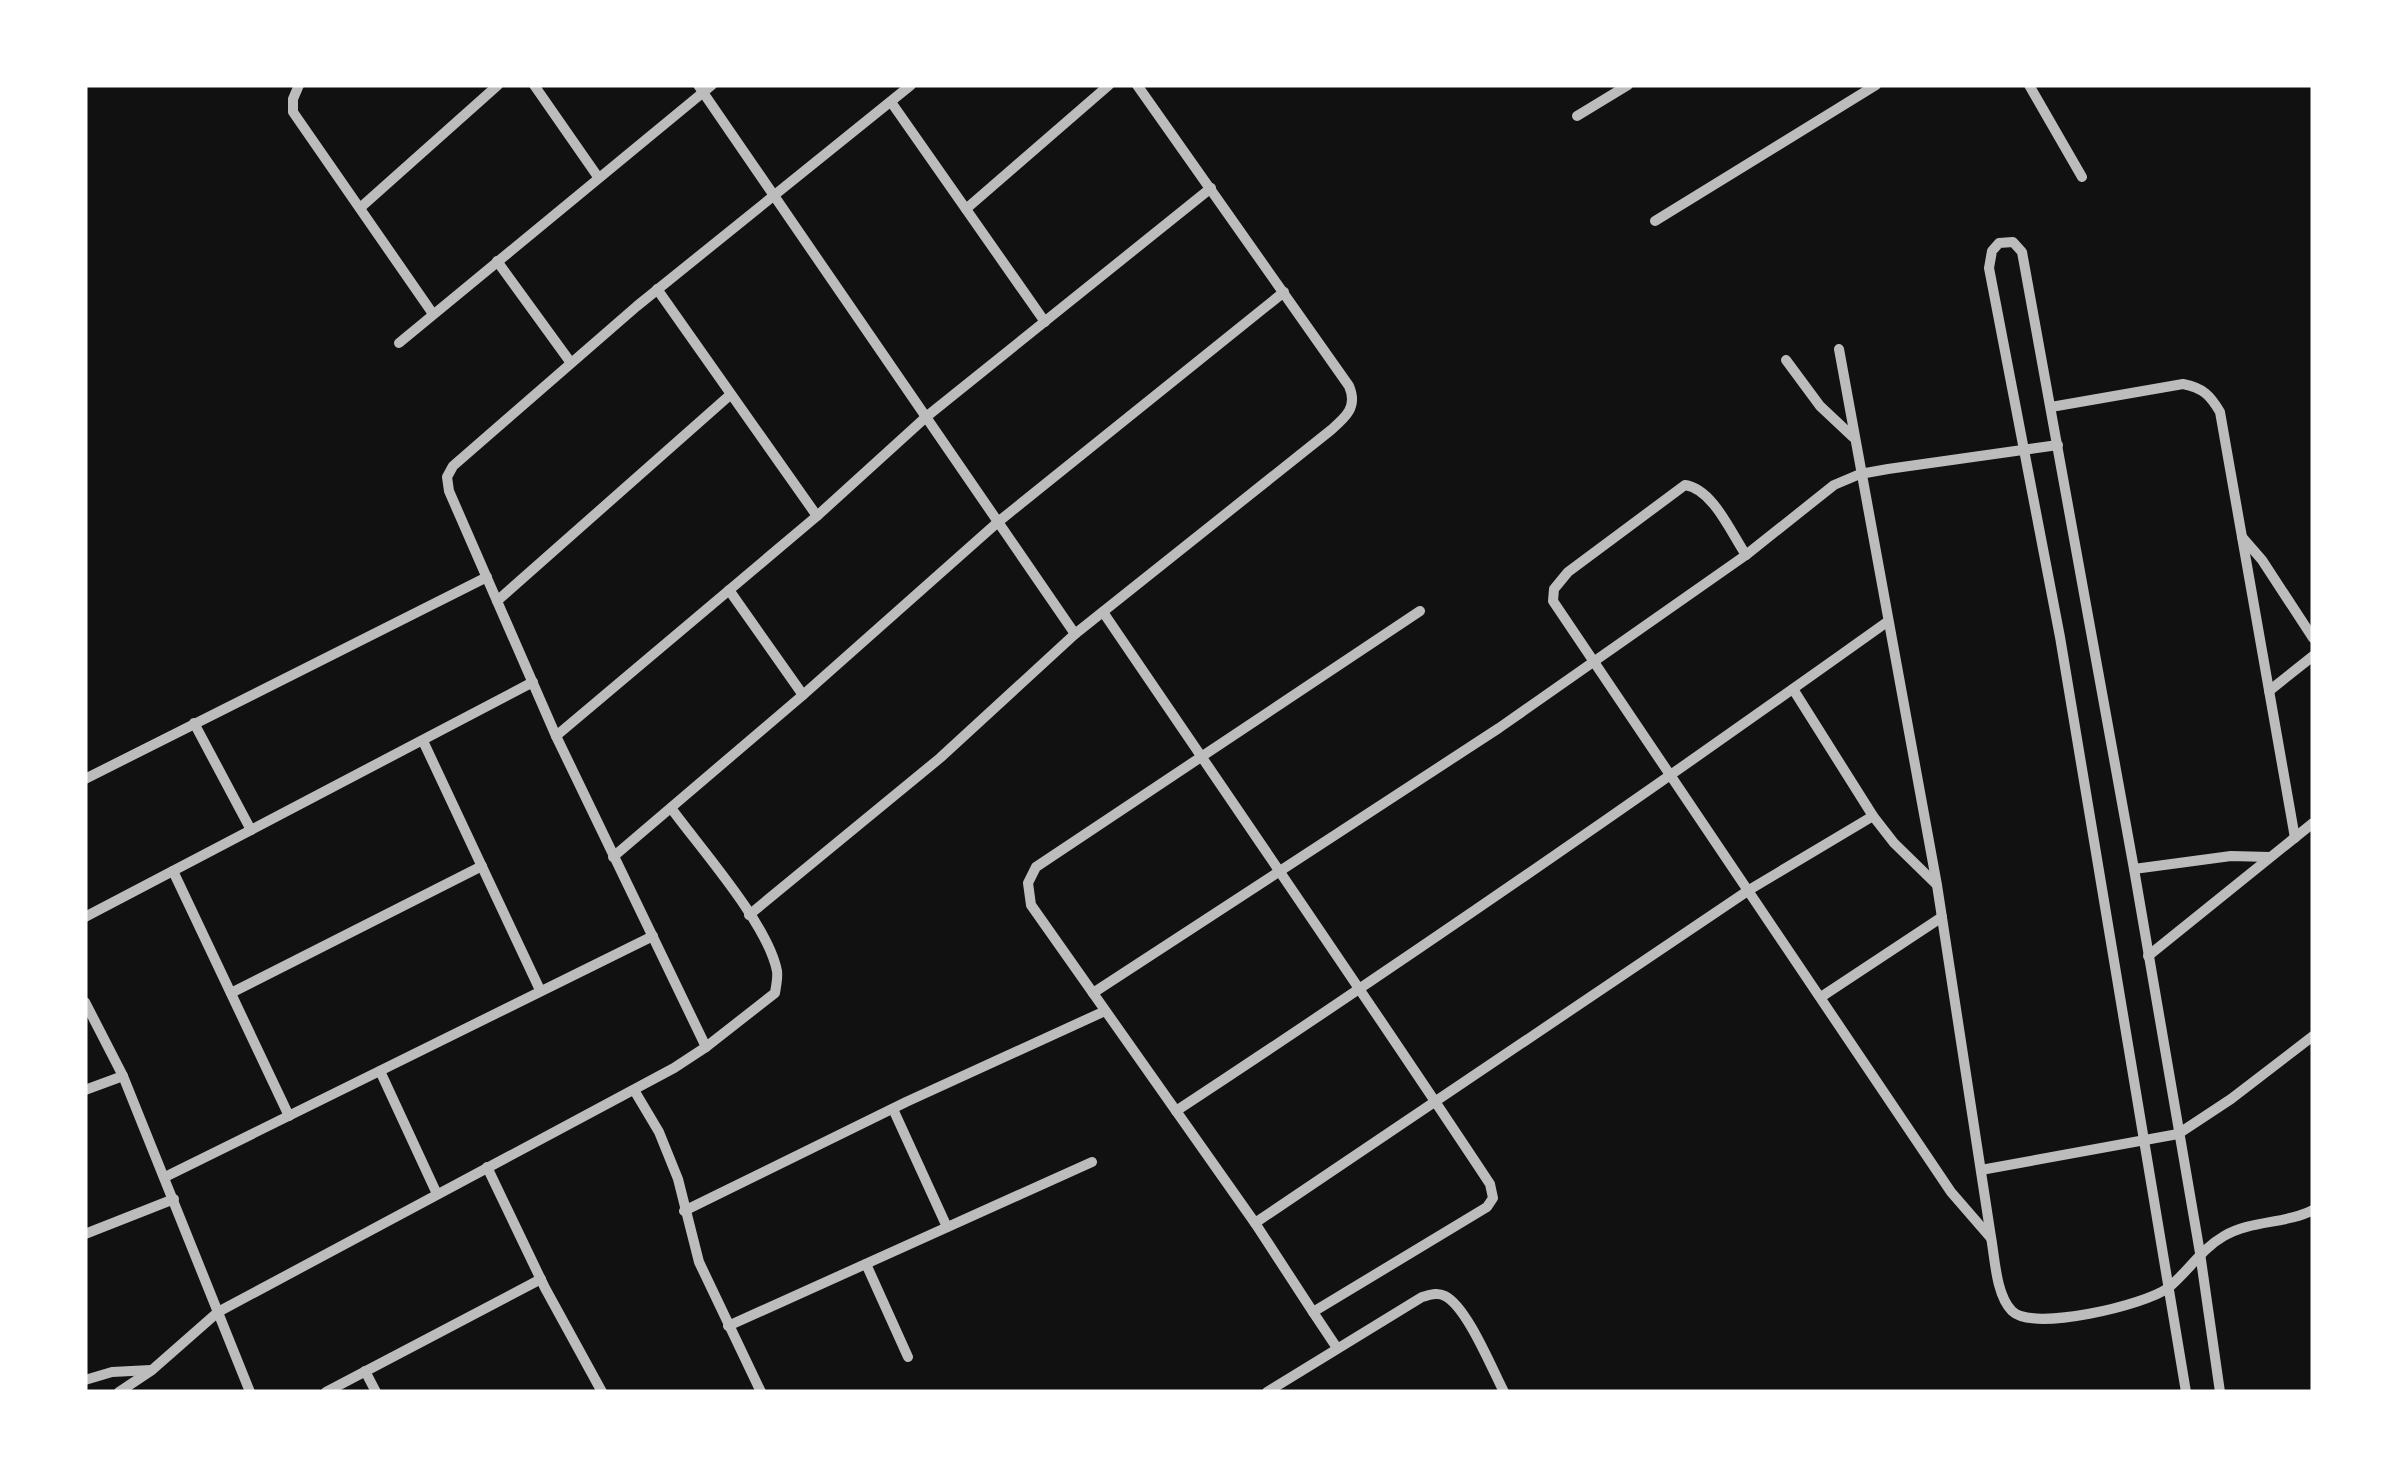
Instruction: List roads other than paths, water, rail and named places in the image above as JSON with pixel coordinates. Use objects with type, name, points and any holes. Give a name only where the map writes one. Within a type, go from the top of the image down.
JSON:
[{"type":"street","points":[[299,85],[293,98],[293,112],[433,314]]},
{"type":"street","points":[[360,208],[498,85]]},
{"type":"street","points":[[534,85],[598,176]]},
{"type":"street","points":[[706,1047],[556,736],[449,490],[447,477],[453,466],[658,289],[910,85]]},
{"type":"street","points":[[966,209],[1110,85]]},
{"type":"street","points":[[750,915],[940,758],[1075,634],[1331,430],[1353,406],[1350,386],[1138,85]]},
{"type":"street","points":[[1655,221],[1876,85]]},
{"type":"street","points":[[2028,85],[2082,177]]},
{"type":"street","points":[[1577,116],[1623,86]]},
{"type":"street","points":[[399,343],[704,88],[1075,634]]},
{"type":"street","points":[[890,102],[1045,322]]},
{"type":"street","points":[[556,736],[817,516],[926,418],[1211,188]]},
{"type":"street","points":[[2186,1392],[2060,637],[1989,268],[1992,250],[2000,243],[2013,242],[2022,252],[2134,869],[2220,1392]]},
{"type":"street","points":[[497,260],[572,363]]},
{"type":"street","points":[[658,289],[817,516]]},
{"type":"street","points":[[613,856],[998,522],[1284,292]]},
{"type":"street","points":[[1838,349],[1937,885],[1990,1238],[2001,1290],[2012,1312],[2026,1319],[2048,1320],[2131,1304],[2168,1288],[2200,1253],[2227,1234],[2313,1210]]},
{"type":"street","points":[[1786,360],[1820,406],[1854,438]]},
{"type":"street","points":[[2051,407],[2183,384],[2210,394],[2220,412],[2295,838]]},
{"type":"street","points":[[497,601],[730,396]]},
{"type":"street","points":[[1094,994],[1592,663],[1746,555],[1834,485],[1860,474],[2058,445]]},
{"type":"street","points":[[1746,555],[1706,496],[1696,487],[1685,485],[1568,572],[1554,589],[1552,600],[1950,1192],[1990,1238]]},
{"type":"street","points":[[2242,538],[2262,560],[2313,638]]},
{"type":"street","points":[[85,779],[487,577]]},
{"type":"street","points":[[729,590],[803,695]]},
{"type":"street","points":[[1337,1348],[1256,1223],[1031,905],[1028,883],[1036,867],[1420,611]]},
{"type":"street","points":[[1102,612],[1490,1184],[1493,1198],[1472,1218],[1313,1312]]},
{"type":"street","points":[[1176,1111],[1360,990],[1887,622]]},
{"type":"street","points":[[2269,691],[2313,656]]},
{"type":"street","points":[[85,916],[532,682]]},
{"type":"street","points":[[1793,689],[1873,816],[1937,885]]},
{"type":"street","points":[[194,723],[251,830]]},
{"type":"street","points":[[423,741],[540,990]]},
{"type":"street","points":[[119,1392],[152,1370],[218,1312],[634,1090],[706,1047],[775,994],[778,975],[772,953],[750,915],[670,808]]},
{"type":"street","points":[[1256,1223],[1749,890],[1873,816]]},
{"type":"street","points":[[2148,956],[2313,824]]},
{"type":"street","points":[[2134,869],[2231,856],[2271,857]]},
{"type":"street","points":[[230,993],[482,866]]},
{"type":"street","points":[[173,871],[290,1116]]},
{"type":"street","points":[[1821,996],[1942,917]]},
{"type":"street","points":[[165,1177],[653,936]]},
{"type":"street","points":[[85,1002],[123,1076],[250,1392]]},
{"type":"street","points":[[684,1211],[1105,1010]]},
{"type":"street","points":[[1981,1170],[2178,1134],[2313,1036]]},
{"type":"street","points":[[380,1070],[437,1194]]},
{"type":"street","points":[[85,1090],[123,1076]]},
{"type":"street","points":[[634,1090],[678,1179],[698,1262],[761,1392]]},
{"type":"street","points":[[893,1109],[946,1228]]},
{"type":"street","points":[[728,1326],[1092,1162]]},
{"type":"street","points":[[487,1168],[602,1392]]},
{"type":"street","points":[[85,1234],[174,1199]]},
{"type":"street","points":[[866,1264],[908,1357]]},
{"type":"street","points":[[326,1392],[541,1279]]},
{"type":"street","points":[[1267,1392],[1422,1297],[1435,1293],[1458,1306],[1504,1392]]},
{"type":"street","points":[[85,1380],[112,1372],[152,1370]]},
{"type":"street","points":[[365,1372],[376,1392]]}]
